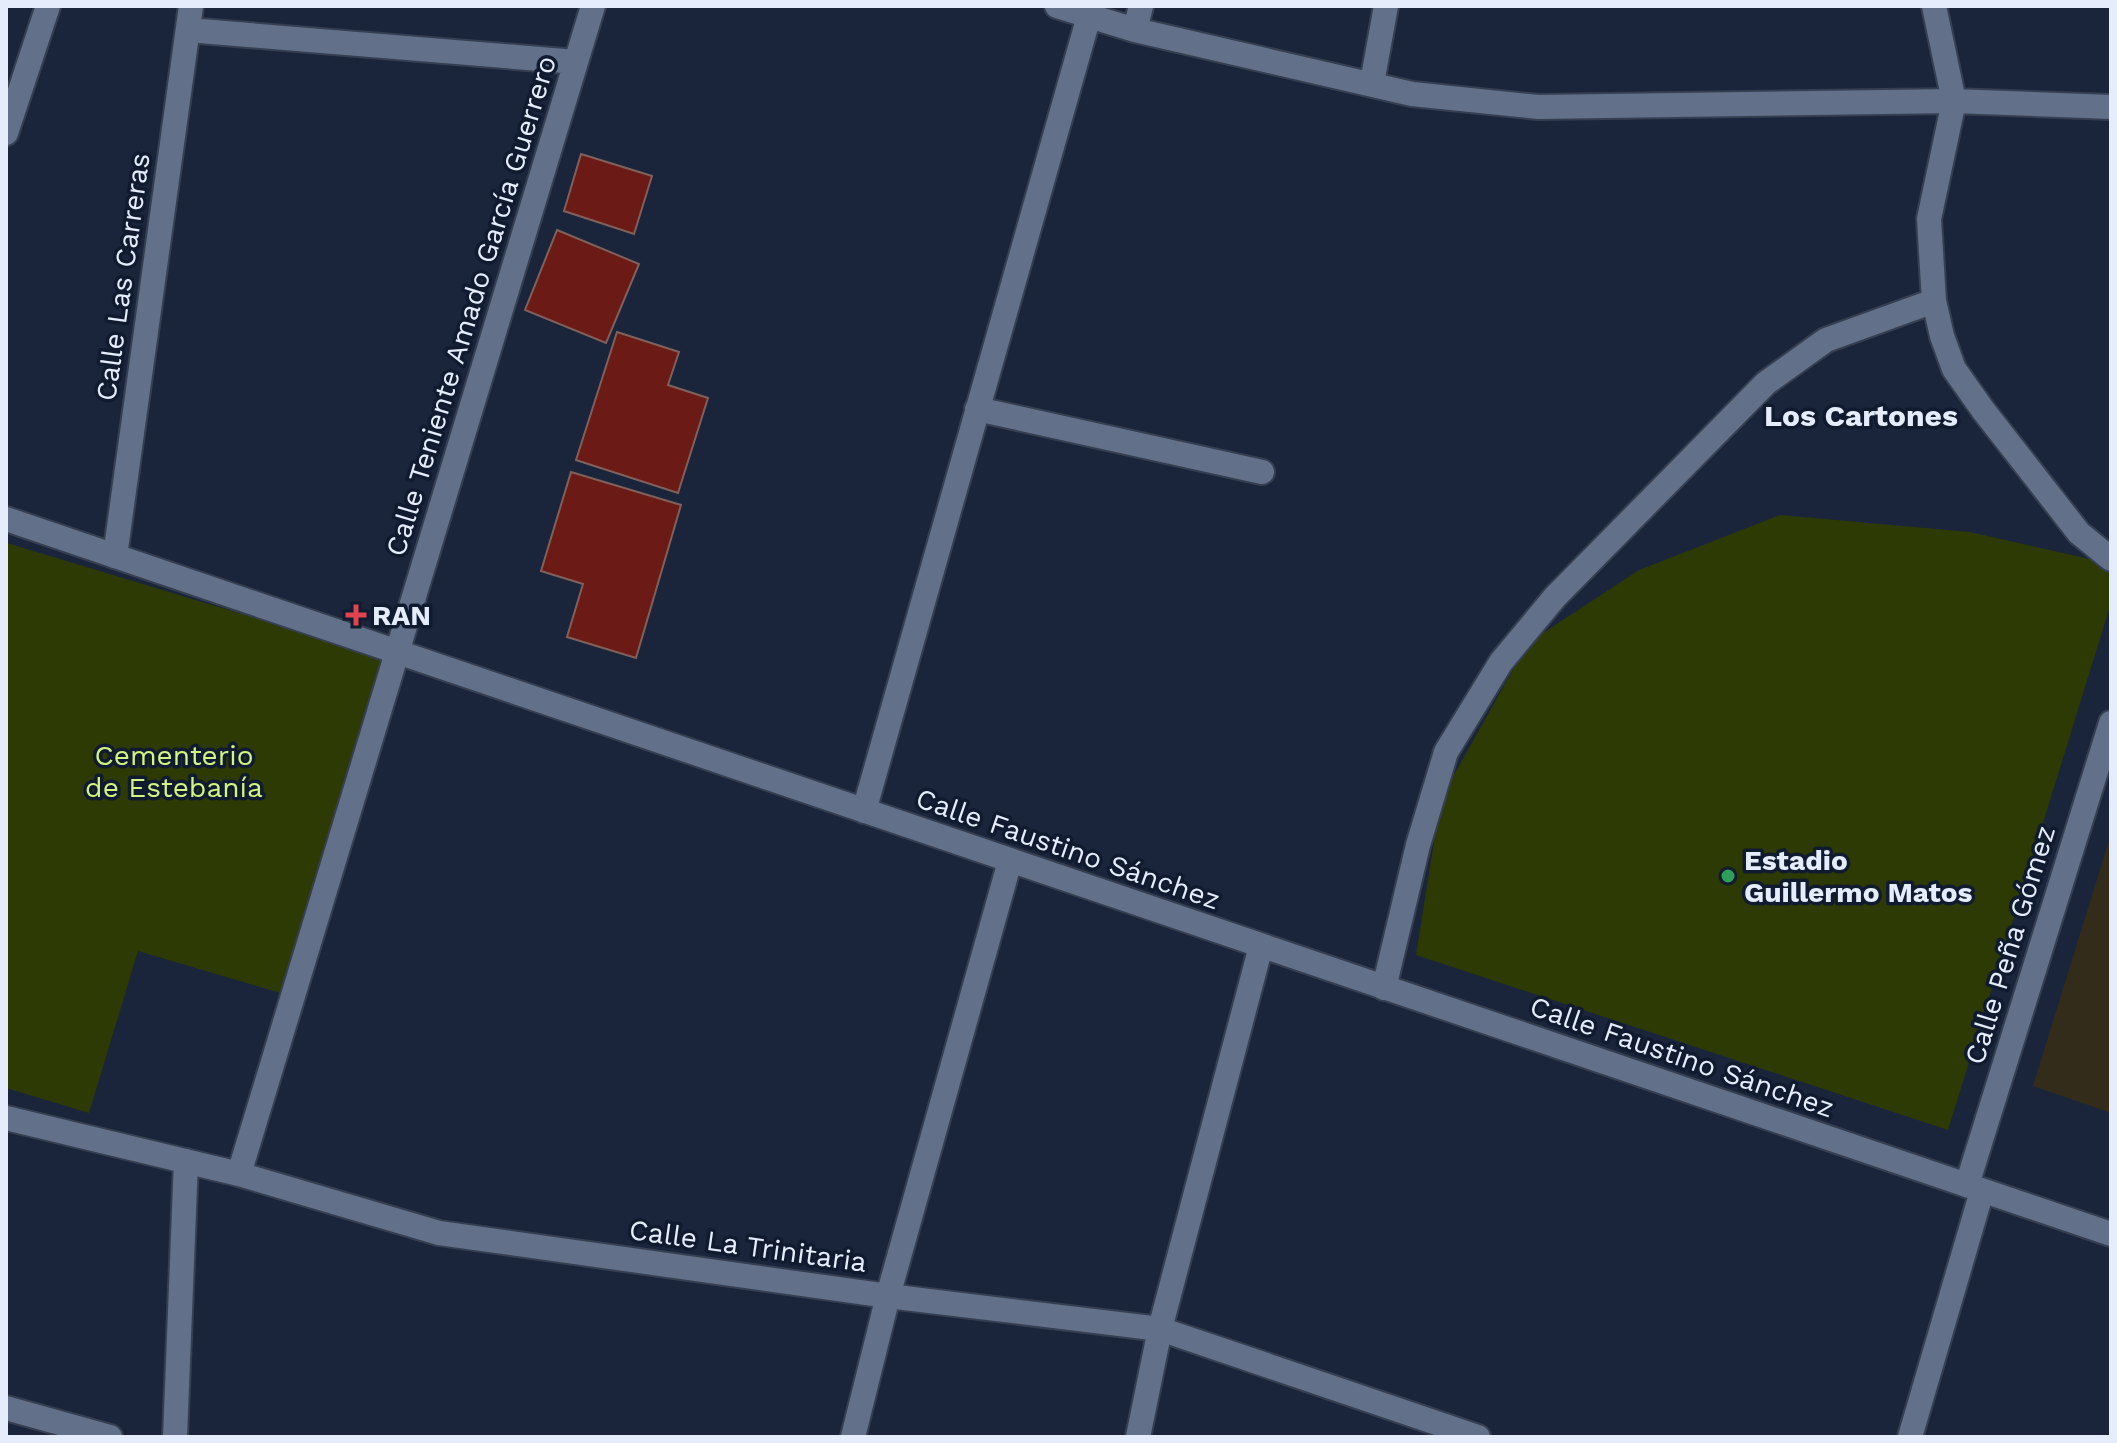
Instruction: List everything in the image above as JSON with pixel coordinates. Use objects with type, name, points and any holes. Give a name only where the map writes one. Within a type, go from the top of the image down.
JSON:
[{"type":"street","points":[[6,133],[48,6]]},
{"type":"street","name":"Calle Teniente Amado García Guerrero","points":[[239,1174],[593,6]]},
{"type":"street","points":[[1057,6],[1135,30],[1412,94],[1538,107],[1954,101],[2111,107]]},
{"type":"street","points":[[1135,30],[1141,6]]},
{"type":"street","points":[[1372,83],[1386,6]]},
{"type":"street","points":[[1934,6],[1954,101],[1929,219],[1934,301],[1954,369],[2079,533],[2111,559]]},
{"type":"street","points":[[864,811],[1089,16]]},
{"type":"street","points":[[189,18],[576,62]]},
{"type":"street","name":"Calle Las Carreras","points":[[115,556],[189,18]]},
{"type":"street","points":[[1384,988],[1418,845],[1446,752],[1501,662],[1555,597],[1766,383],[1826,340],[1934,301]]},
{"type":"street","points":[[977,409],[1262,472]]},
{"type":"street","name":"Calle Faustino Sánchez","points":[[6,519],[2111,1234]]},
{"type":"street","name":"Calle Peña Gómez","points":[[1910,1437],[1974,1188],[2111,723]]},
{"type":"street","points":[[853,1437],[888,1296],[1010,861]]},
{"type":"street","points":[[1138,1437],[1160,1329],[1261,946]]},
{"type":"street","name":"Calle La Trinitaria","points":[[6,1118],[239,1174],[439,1233],[888,1296],[1160,1329],[1464,1435]]},
{"type":"street","points":[[175,1437],[186,1161]]},
{"type":"street","points":[[6,1408],[110,1437]]},
{"type":"shaded area","points":[[2111,834],[2111,1113],[2033,1086]]},
{"type":"green space","name":"Estadio Guillermo Matos","points":[[1780,515],[1970,532],[2111,564],[2111,603],[1948,1130],[1416,955],[1441,798],[1528,643],[1639,570]]},
{"type":"green space","name":"Cementerio de Estebanía","points":[[7,543],[384,657],[284,994],[138,951],[89,1113],[6,1088]]},
{"type":"building","points":[[581,154],[652,176],[634,234],[564,211]]},
{"type":"building","points":[[557,230],[639,264],[606,343],[525,310]]},
{"type":"building","points":[[617,332],[679,352],[668,385],[708,398],[678,493],[576,460]]},
{"type":"building","points":[[571,472],[681,505],[636,658],[567,637],[583,584],[541,571]]},
{"type":"place","name":"RAN","points":[[356,615]]},
{"type":"place","name":"Estadio Guillermo Matos","points":[[1728,876]]},
{"type":"district","name":"Los Cartones","points":[[1861,415]]}]
